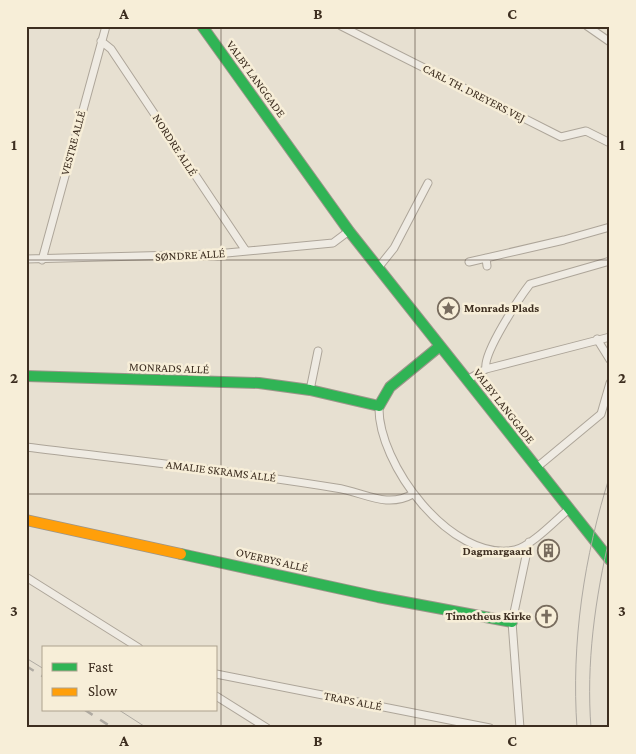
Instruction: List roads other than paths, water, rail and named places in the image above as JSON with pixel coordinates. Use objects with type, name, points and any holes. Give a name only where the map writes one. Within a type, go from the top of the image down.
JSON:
[{"type":"street","name":"VESTRE ALLÉ","points":[[42,260],[106,26]]},
{"type":"street","name":"VALBY LANGGADE","points":[[202,26],[349,231],[610,560]]},
{"type":"street","name":"CARL TH. DREYERS VEJ","points":[[341,26],[561,137],[586,131],[610,143]]},
{"type":"street","points":[[587,26],[610,42]]},
{"type":"street","name":"NORDRE ALLÉ","points":[[101,41],[111,49],[246,251]]},
{"type":"street","points":[[378,268],[394,248],[428,183]]},
{"type":"street","points":[[469,262],[487,262],[610,227]]},
{"type":"street","name":"SØNDRE ALLÉ","points":[[26,259],[216,254],[333,243],[349,231]]},
{"type":"street","points":[[486,369],[485,364],[490,351],[522,294],[530,284],[610,261]]},
{"type":"street","points":[[467,380],[486,369],[610,337]]},
{"type":"street","points":[[598,339],[610,360]]},
{"type":"street","points":[[440,346],[390,387],[379,406],[379,414],[388,448],[412,494],[441,522],[473,544],[500,552],[517,550],[530,542],[569,509]]},
{"type":"street","points":[[310,390],[318,351]]},
{"type":"street","name":"MONRADS ALLÉ","points":[[26,376],[259,383],[310,390],[379,406]]},
{"type":"street","points":[[536,468],[600,414],[610,384]]},
{"type":"street","name":"AMALIE SKRAMS ALLÉ","points":[[26,447],[288,480],[340,488],[382,500],[400,501],[412,494]]},
{"type":"street","name":"OVERBYS ALLÉ","points":[[26,520],[378,597],[512,622]]},
{"type":"street","points":[[520,728],[512,622],[530,542]]},
{"type":"street","points":[[26,577],[136,646]]},
{"type":"street","name":"TRAPS ALLÉ","points":[[218,674],[490,728]]},
{"type":"street","points":[[218,697],[267,728]]},
{"type":"tram line","points":[[577,728],[576,664],[582,600],[593,537],[610,475]]},
{"type":"tram line","points":[[591,728],[590,679],[593,631],[610,535]]},
{"type":"tram line","points":[[26,658],[42,668]]},
{"type":"tram line","points":[[122,712],[147,728]]},
{"type":"railway","points":[[26,666],[42,676]]},
{"type":"railway","points":[[88,712],[113,728]]},
{"type":"place","name":"Monrads Plads","points":[[448,308]]},
{"type":"place","name":"Dagmargaard","points":[[548,551]]},
{"type":"place","name":"Timotheus Kirke","points":[[547,616]]}]
